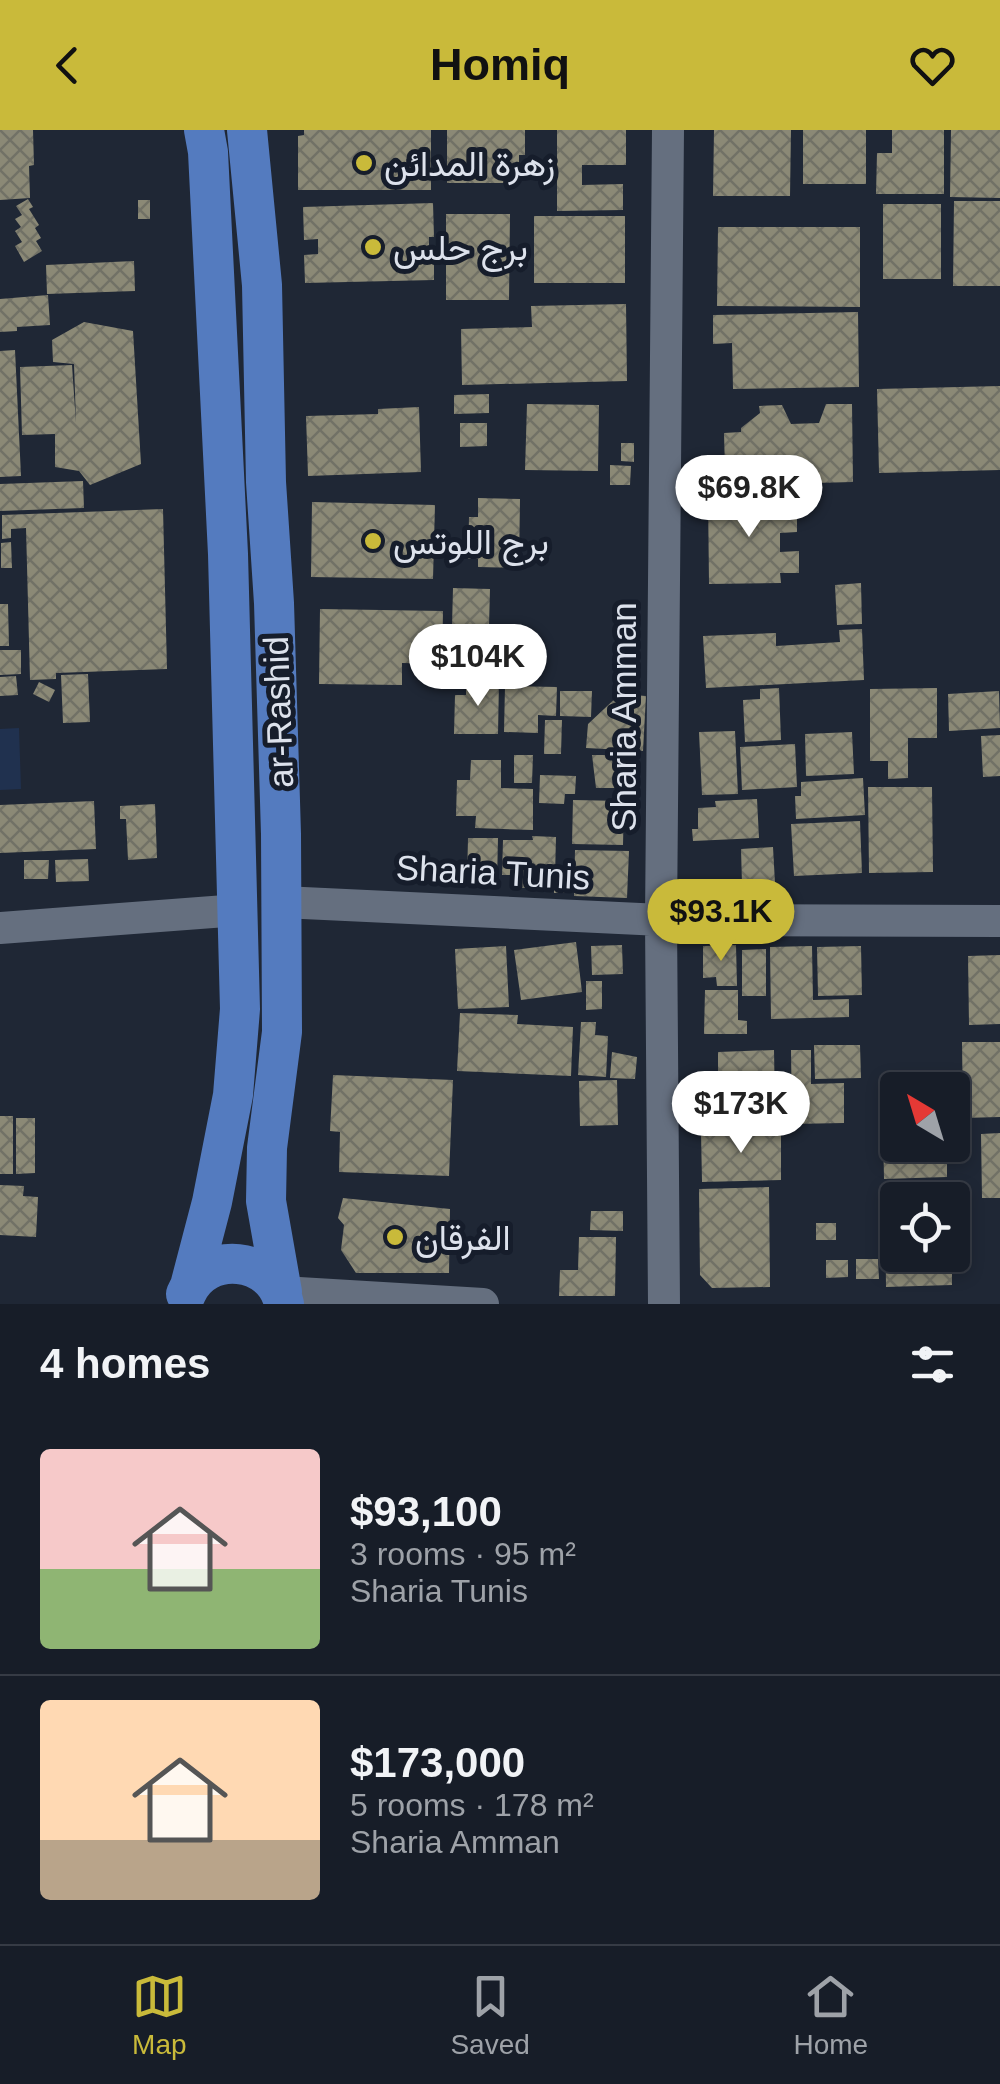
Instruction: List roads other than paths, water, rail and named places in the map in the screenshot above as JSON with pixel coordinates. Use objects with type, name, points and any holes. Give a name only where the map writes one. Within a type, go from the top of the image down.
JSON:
[{"type":"main road","name":"ar-Rashid","points":[[186,1295],[212,1202],[233,1096],[240,1009],[224,447],[204,130]]},
{"type":"main road","name":"ar-Rashid","points":[[247,130],[262,285],[281,834],[282,1032],[267,1148],[266,1200],[283,1298]]},
{"type":"main road","points":[[186,1295],[200,1274],[232,1263],[263,1272],[283,1298]]},
{"type":"street","name":"Sharia Amman","points":[[664,1304],[661,920],[668,130]]},
{"type":"street","name":"Sharia Tunis","points":[[282,902],[661,920],[1000,921]]},
{"type":"street","points":[[0,928],[239,910]]},
{"type":"street","points":[[283,1298],[483,1304]]},
{"type":"place","name":"زهرة المدائن","points":[[364,163]]},
{"type":"place","name":"برج حلس","points":[[373,247]]},
{"type":"place","name":"برج اللوتس","points":[[373,541]]},
{"type":"place","name":"الفرقان","points":[[395,1237]]}]
